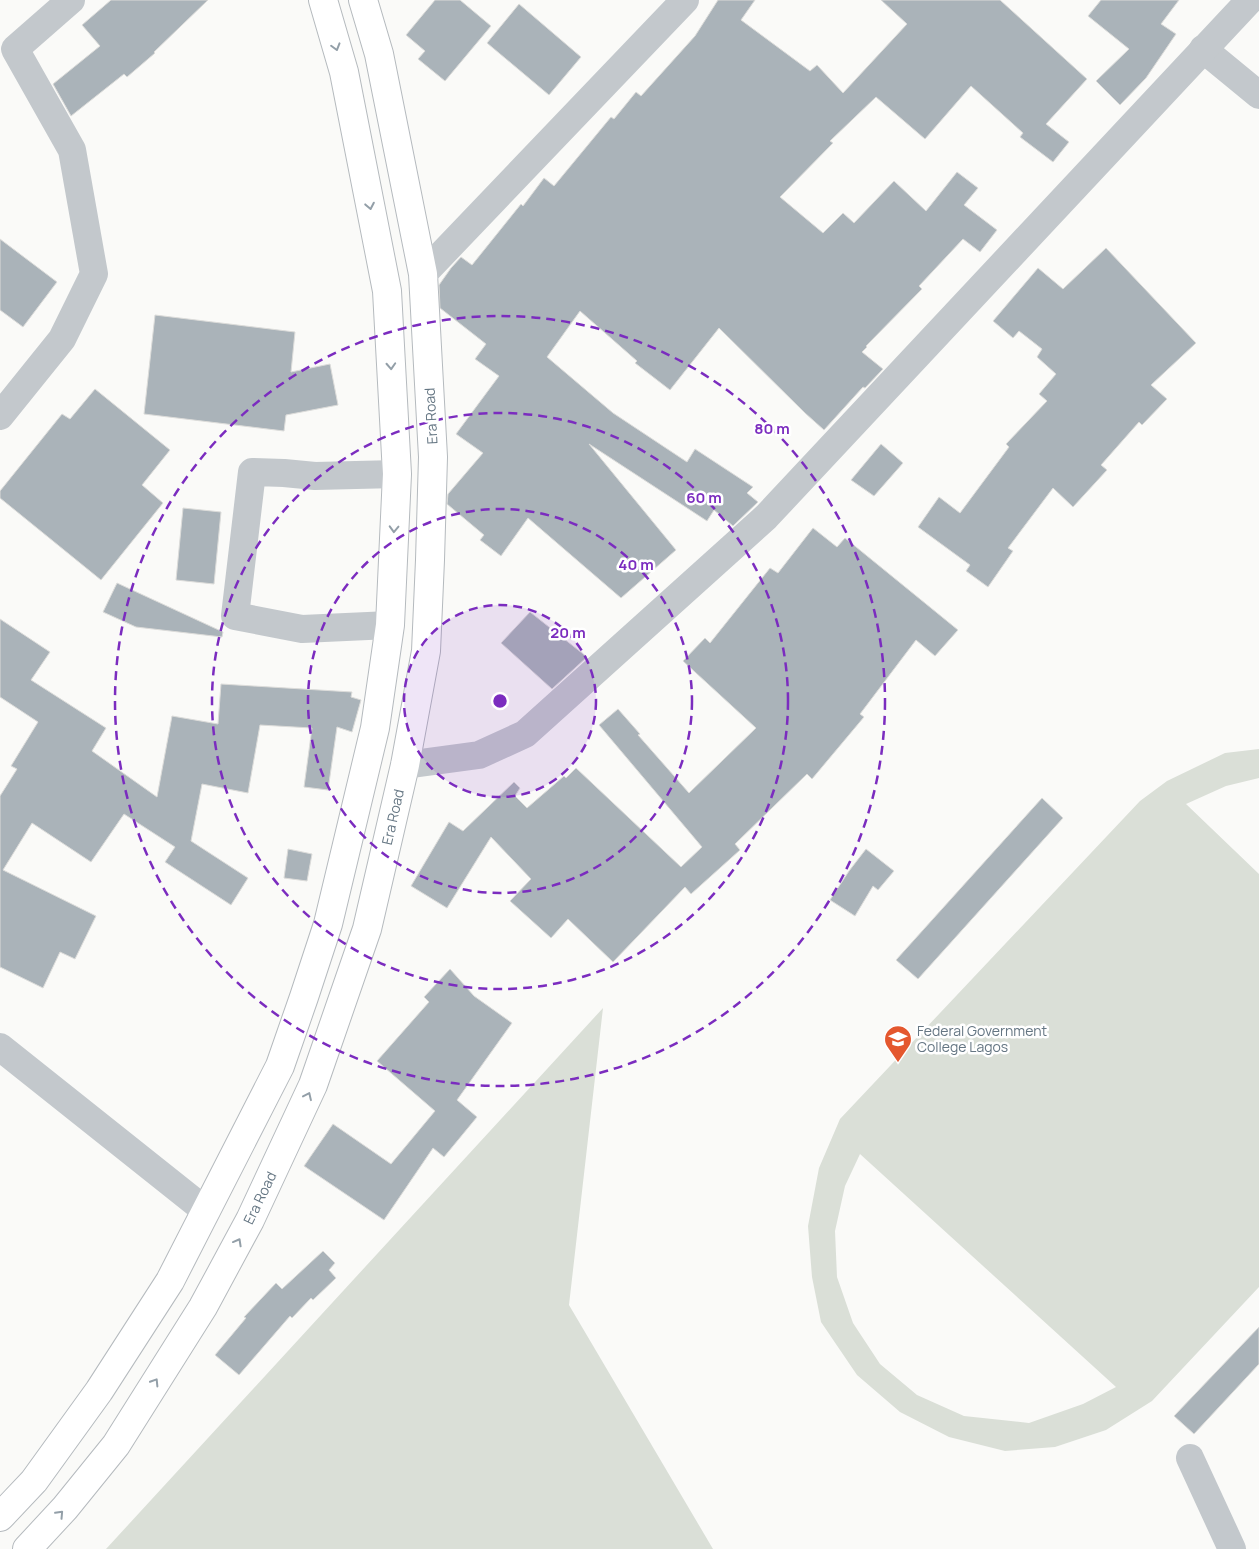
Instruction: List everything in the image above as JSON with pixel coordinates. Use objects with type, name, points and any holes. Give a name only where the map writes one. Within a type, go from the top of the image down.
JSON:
[{"type":"main road","points":[[0,1516],[34,1481],[99,1392],[170,1281],[280,1066],[328,924],[375,728],[390,625],[397,474],[387,291],[344,72],[323,0]]},
{"type":"main road","name":"Era Road","points":[[27,1549],[65,1508],[116,1445],[203,1307],[250,1220],[309,1094],[367,929],[405,765],[426,650],[430,560],[433,457],[423,274],[379,54],[363,0]]},
{"type":"main road","points":[[304,997],[339,1009]]},
{"type":"street","points":[[0,416],[62,339],[94,274],[72,150],[8,43],[71,0]]},
{"type":"street","points":[[423,274],[685,0]]},
{"type":"street","points":[[405,765],[479,755],[525,734],[766,517],[1250,0]]},
{"type":"street","points":[[1203,49],[1259,95]]},
{"type":"street","points":[[390,625],[302,628],[235,616],[252,472],[315,476],[397,474]]},
{"type":"street","points":[[0,1047],[206,1211]]},
{"type":"street","points":[[1190,1458],[1232,1549]]},
{"type":"shaded area","points":[[1259,749],[1259,778],[1226,786],[1186,804],[1259,874],[1259,1287],[1152,1401],[1106,1430],[1055,1447],[1005,1451],[949,1437],[900,1412],[857,1375],[821,1322],[812,1277],[808,1226],[819,1168],[840,1119],[1140,801],[1167,781],[1225,753]],"holes":[[[860,1154],[1116,1387],[1083,1404],[1029,1423],[964,1416],[917,1395],[880,1364],[853,1323],[837,1277],[835,1231],[845,1186]]]},
{"type":"shaded area","points":[[603,1008],[569,1305],[713,1549],[106,1549]]},
{"type":"building","points":[[111,0],[208,0],[155,53],[127,77],[124,74],[71,116],[53,84],[100,46],[82,25]]},
{"type":"building","points":[[435,0],[460,0],[491,26],[445,81],[418,59],[425,51],[406,35]]},
{"type":"building","points":[[718,0],[755,0],[741,20],[810,71],[817,65],[843,93],[907,24],[881,0],[1000,0],[1087,79],[1046,124],[1069,142],[1053,162],[1020,137],[1023,133],[971,86],[925,139],[876,97],[830,141],[833,143],[780,197],[823,233],[843,213],[854,223],[894,181],[926,211],[957,172],[978,188],[964,205],[997,230],[980,252],[963,239],[919,286],[922,289],[866,346],[862,352],[883,369],[865,388],[863,387],[824,430],[719,328],[670,390],[635,363],[637,361],[580,311],[547,357],[613,413],[687,462],[695,449],[753,487],[747,493],[758,502],[733,526],[714,510],[707,521],[589,444],[676,550],[621,598],[528,518],[501,556],[480,540],[484,535],[447,504],[448,494],[483,453],[456,434],[499,376],[475,359],[486,344],[440,308],[439,285],[461,257],[472,265],[521,204],[523,206],[544,178],[554,186],[611,117],[614,119],[636,92],[641,96],[695,36]]},
{"type":"building","points":[[1101,0],[1179,0],[1161,24],[1176,34],[1146,78],[1120,105],[1096,81],[1129,49],[1088,16]]},
{"type":"building","points":[[519,4],[581,57],[549,95],[487,43]]},
{"type":"building","points":[[0,239],[57,282],[23,327],[0,310]]},
{"type":"building","points":[[1106,248],[1196,343],[1151,385],[1167,399],[1142,425],[1139,422],[1101,465],[1107,470],[1073,507],[1053,488],[1008,548],[1013,551],[988,587],[966,571],[970,565],[918,527],[939,497],[960,513],[1009,447],[1006,444],[1047,401],[1039,394],[1056,374],[1037,357],[1042,349],[1019,331],[1013,338],[993,321],[1038,268],[1063,289]]},
{"type":"building","points":[[155,315],[295,332],[291,372],[330,364],[338,405],[286,415],[284,431],[144,414]]},
{"type":"building","points":[[95,389],[170,450],[142,485],[163,503],[101,580],[0,498],[0,491],[62,414],[70,419]]},
{"type":"building","points":[[881,444],[903,463],[874,496],[851,480]]},
{"type":"building","points":[[183,508],[221,512],[214,584],[176,580]]},
{"type":"building","points":[[813,528],[837,547],[845,538],[958,630],[935,656],[916,640],[860,714],[864,717],[812,779],[807,774],[735,844],[740,850],[691,894],[685,887],[613,962],[568,919],[551,938],[510,901],[531,879],[491,837],[447,908],[411,886],[449,822],[463,831],[514,782],[520,788],[515,796],[527,808],[576,768],[681,867],[702,847],[599,725],[618,709],[640,734],[638,735],[689,793],[756,728],[683,661],[705,638],[710,643],[770,568],[778,573]]},
{"type":"building","points":[[117,583],[223,632],[222,637],[136,627],[103,612]]},
{"type":"building","points":[[530,612],[587,657],[552,689],[501,643]]},
{"type":"building","points":[[0,619],[50,652],[31,680],[106,728],[92,751],[157,797],[172,716],[218,724],[221,684],[352,692],[351,697],[361,700],[352,732],[337,727],[328,790],[304,787],[312,728],[260,725],[248,793],[202,784],[191,841],[248,878],[231,905],[165,862],[175,847],[124,814],[91,862],[32,823],[3,870],[96,916],[75,959],[60,952],[43,988],[0,967],[0,796],[17,769],[11,766],[38,722],[0,697]]},
{"type":"building","points":[[1042,798],[1063,818],[918,979],[896,960]]},
{"type":"building","points":[[288,849],[312,854],[307,881],[284,878]]},
{"type":"building","points":[[866,849],[894,871],[878,890],[873,886],[855,916],[830,900]]},
{"type":"building","points":[[450,969],[474,996],[512,1023],[457,1100],[477,1117],[444,1157],[433,1148],[384,1220],[304,1166],[333,1124],[391,1164],[435,1111],[377,1061],[429,1002],[424,997]]},
{"type":"building","points":[[323,1251],[335,1263],[329,1270],[336,1278],[313,1300],[311,1298],[292,1318],[290,1316],[239,1375],[215,1355],[246,1318],[244,1317],[276,1283],[282,1289]]},
{"type":"building","points":[[1259,1327],[1259,1364],[1194,1434],[1174,1416]]},
{"type":"place","name":"Federal Government College Lagos","points":[[898,1063]]}]
